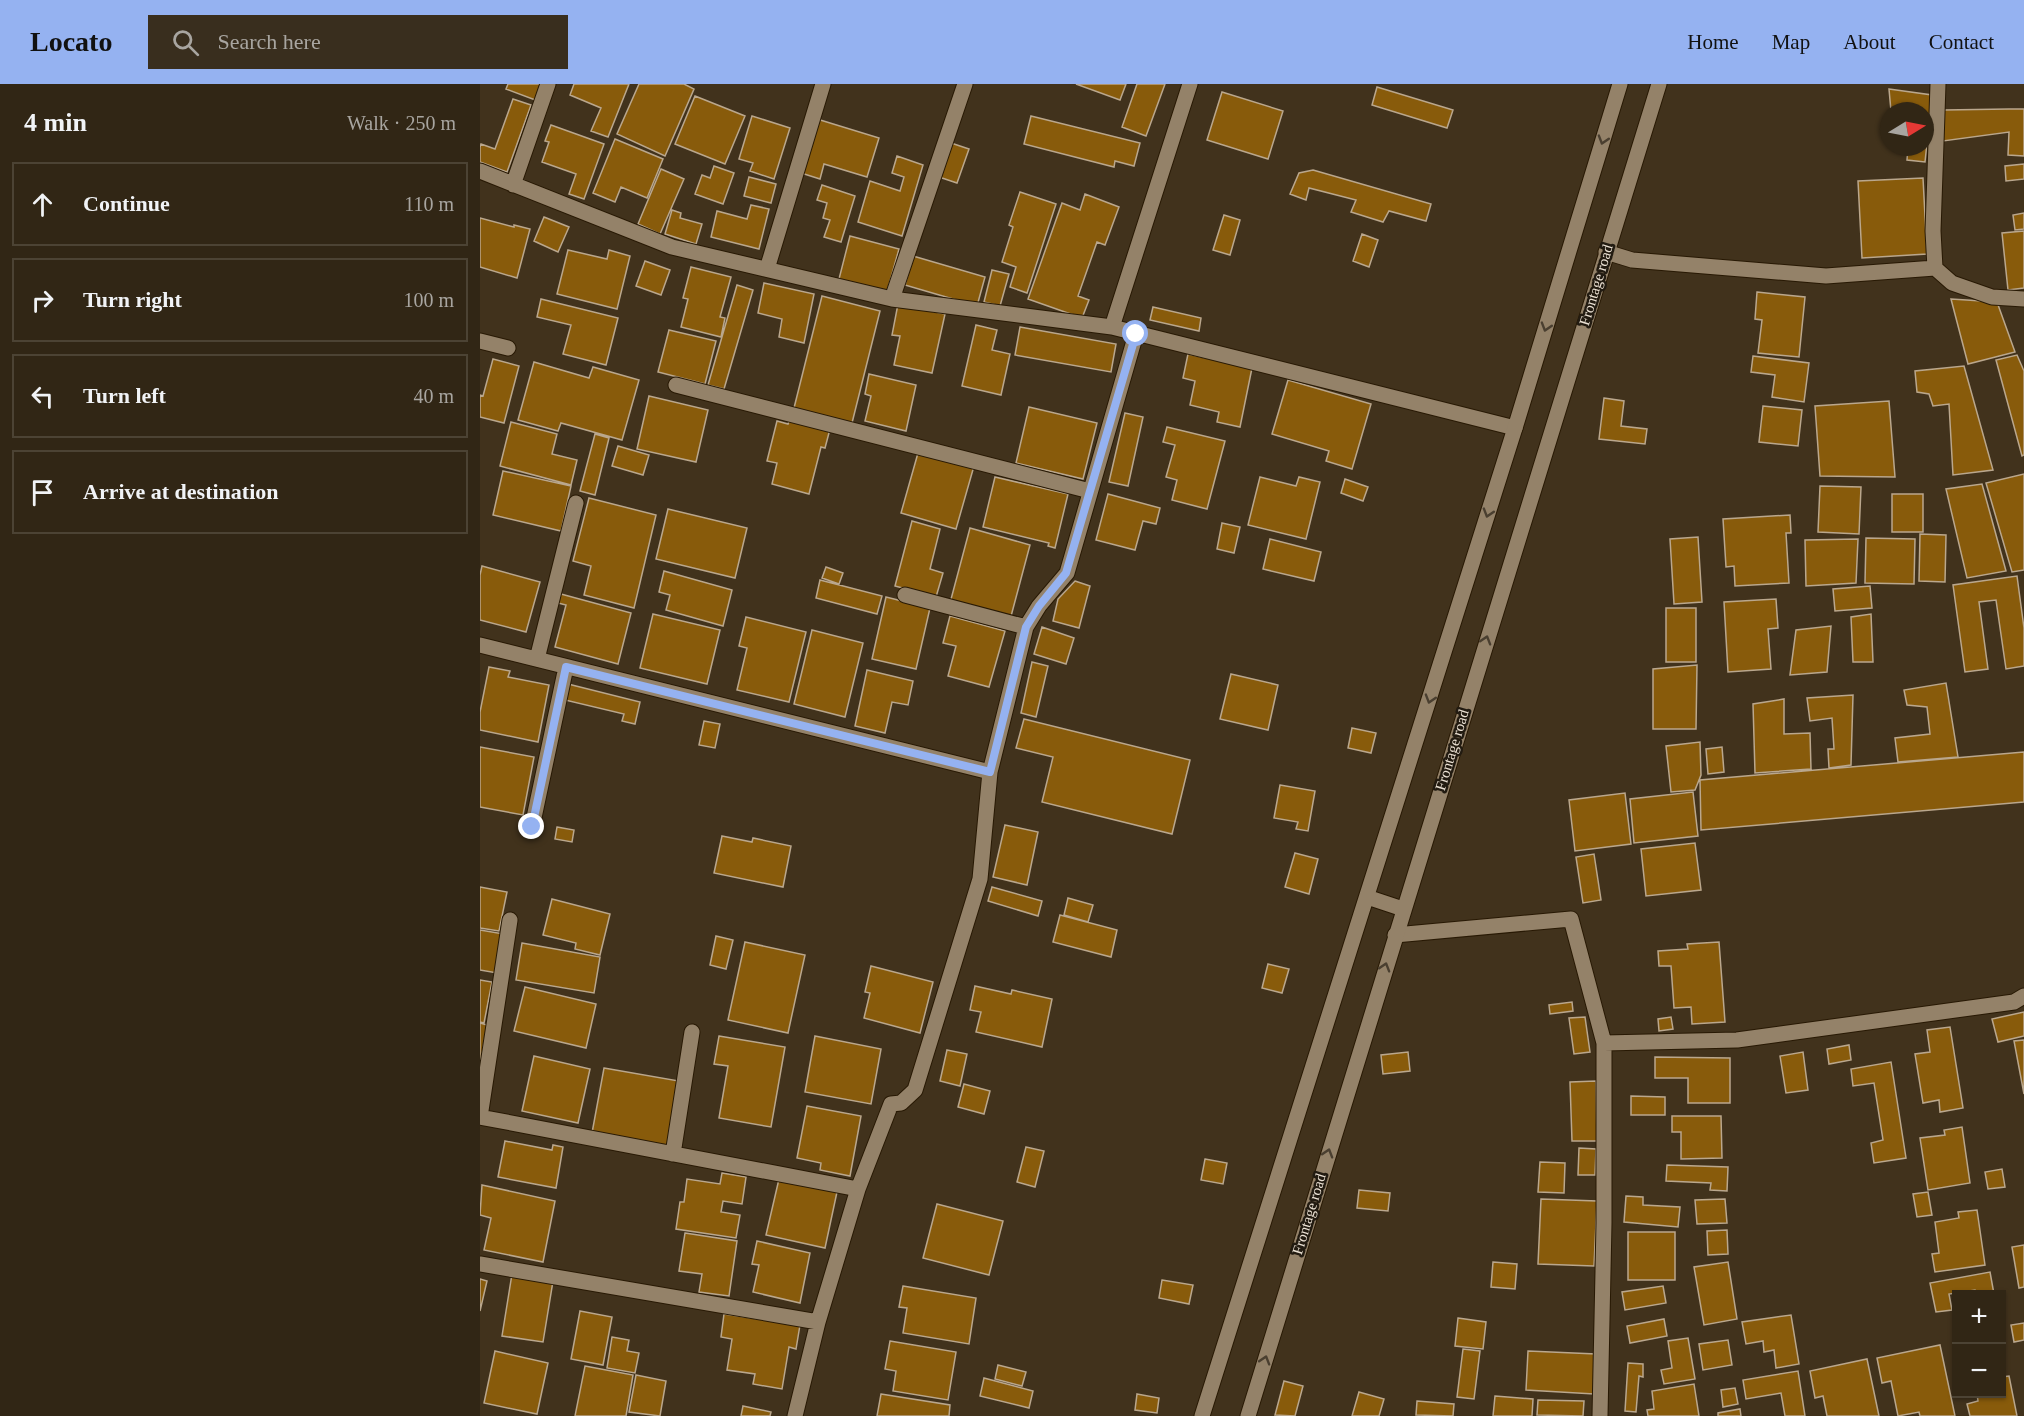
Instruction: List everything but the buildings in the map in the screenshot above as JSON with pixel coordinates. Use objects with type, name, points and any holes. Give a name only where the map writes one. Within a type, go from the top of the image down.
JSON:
[{"type":"street","points":[[513,185],[548,84]]},
{"type":"street","points":[[766,269],[823,84]]},
{"type":"street","points":[[892,299],[965,84]]},
{"type":"street","points":[[1112,327],[1190,84]]},
{"type":"street","points":[[1202,1416],[1515,428],[1620,84]]},
{"type":"street","name":"Frontage road","points":[[1248,1416],[1659,84]]},
{"type":"street","points":[[1938,84],[1933,231],[1935,268],[1952,284],[1992,297],[2024,299]]},
{"type":"street","points":[[480,171],[672,247],[892,299],[1112,327],[1515,428]]},
{"type":"street","points":[[1606,252],[1632,260],[1826,276],[1935,268]]},
{"type":"street","points":[[795,1416],[818,1322],[858,1189],[891,1104],[901,1103],[915,1090],[980,879],[990,772],[1026,627],[1039,606],[1066,573],[1136,334]]},
{"type":"street","points":[[480,341],[508,348]]},
{"type":"street","points":[[676,385],[1090,491]]},
{"type":"street","points":[[537,659],[576,503]]},
{"type":"street","points":[[905,595],[1026,627]]},
{"type":"street","points":[[480,645],[990,772]]},
{"type":"street","points":[[532,827],[566,667]]},
{"type":"street","points":[[1367,897],[1403,909]]},
{"type":"street","points":[[1395,935],[1571,919],[1604,1044],[1604,1224],[1600,1416]]},
{"type":"street","points":[[510,920],[480,1117],[858,1189]]},
{"type":"street","points":[[1604,1044],[1737,1040],[2014,1002],[2024,996]]},
{"type":"street","points":[[673,1154],[692,1032]]},
{"type":"street","points":[[480,1264],[818,1322]]},
{"type":"route","points":[[532,827],[566,667],[990,772],[1026,627],[1039,606],[1066,573],[1136,334]]}]
